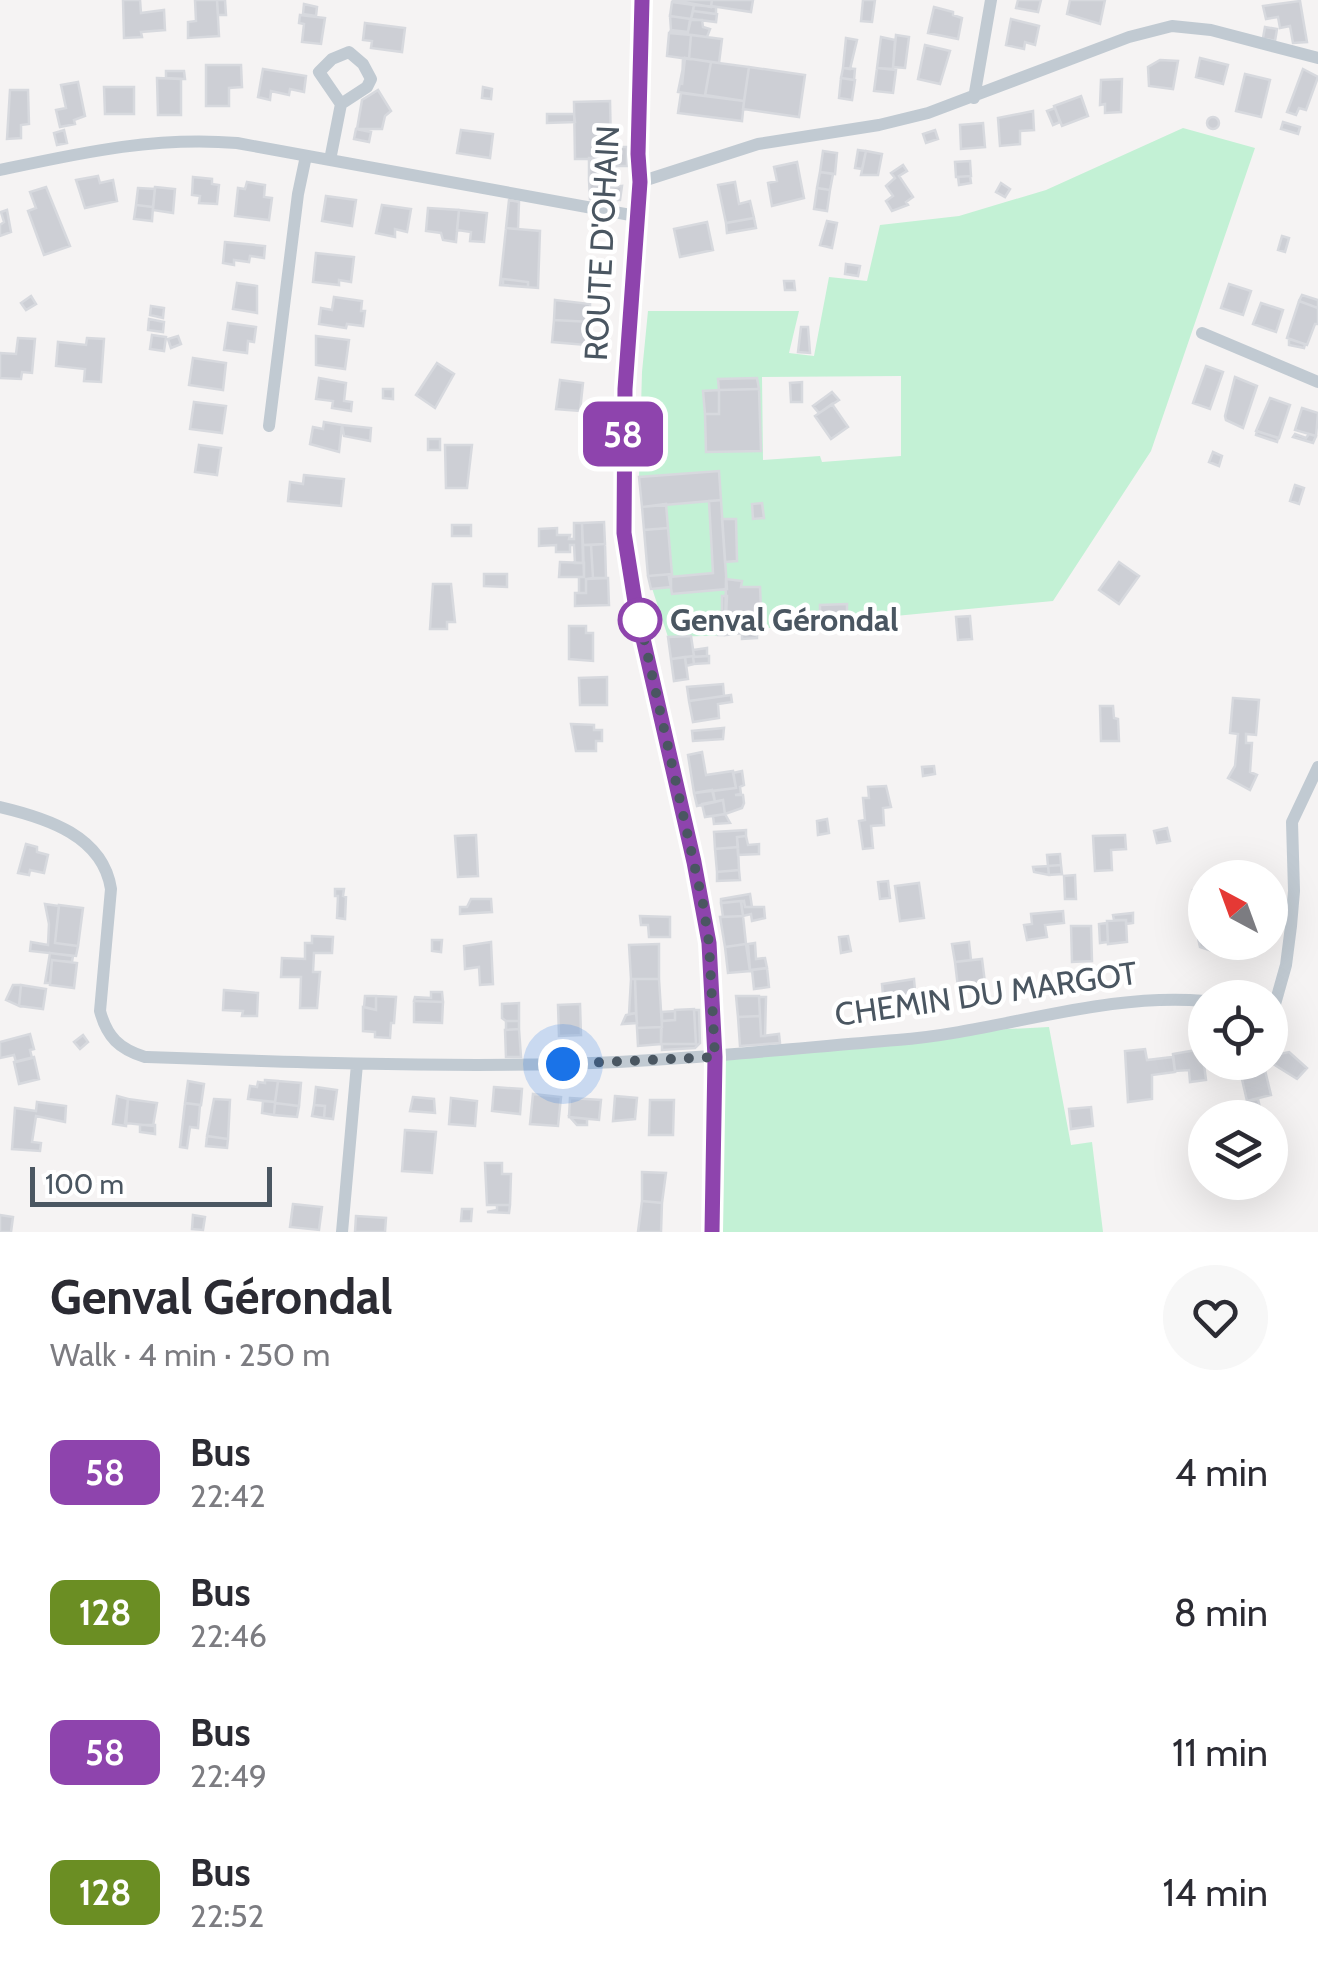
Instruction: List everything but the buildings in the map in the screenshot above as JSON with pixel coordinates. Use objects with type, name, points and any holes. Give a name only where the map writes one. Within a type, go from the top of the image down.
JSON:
[{"type":"main road","name":"ROUTE D'OHAIN","points":[[642,0],[640,182],[622,478],[624,533],[636,608],[709,943],[715,1057],[712,1232]]},
{"type":"street","points":[[974,98],[991,0]]},
{"type":"street","points":[[640,182],[758,144],[880,125],[974,98],[1129,37],[1172,26],[1211,30],[1318,58]]},
{"type":"street","points":[[330,160],[341,104]]},
{"type":"street","points":[[0,170],[107,147],[177,140],[237,143],[636,216]]},
{"type":"street","points":[[269,426],[306,156]]},
{"type":"street","points":[[1202,333],[1318,382]]},
{"type":"street","points":[[1283,980],[1294,891],[1292,822],[1318,767]]},
{"type":"street","name":"CHEMIN DU MARGOT","points":[[0,807],[71,832],[99,855],[108,871],[111,889],[100,1010],[104,1028],[120,1047],[146,1057],[357,1064],[563,1064],[715,1057],[938,1036],[1124,1000],[1188,999]]},
{"type":"street","points":[[342,1232],[357,1064]]},
{"type":"green space","points":[[1183,128],[1255,148],[1151,451],[1053,601],[738,631],[737,635],[668,637],[648,576],[639,477],[648,311],[799,311],[789,353],[814,356],[829,277],[867,281],[880,225],[959,216],[1046,190]],"holes":[[[901,376],[901,456],[822,462],[820,456],[763,460],[762,377]]]},
{"type":"green space","points":[[1049,1027],[1071,1145],[1092,1142],[1103,1232],[721,1232],[721,1055],[950,1032]]},
{"type":"bus line","name":"58","points":[[642,0],[640,182],[625,389],[624,533],[636,608],[709,943],[715,1057],[712,1232]]},
{"type":"place","name":"Genval Gérondal","points":[[640,620]]},
{"type":"route","points":[[563,1064],[715,1057],[703,904],[638,612],[640,620]]}]
